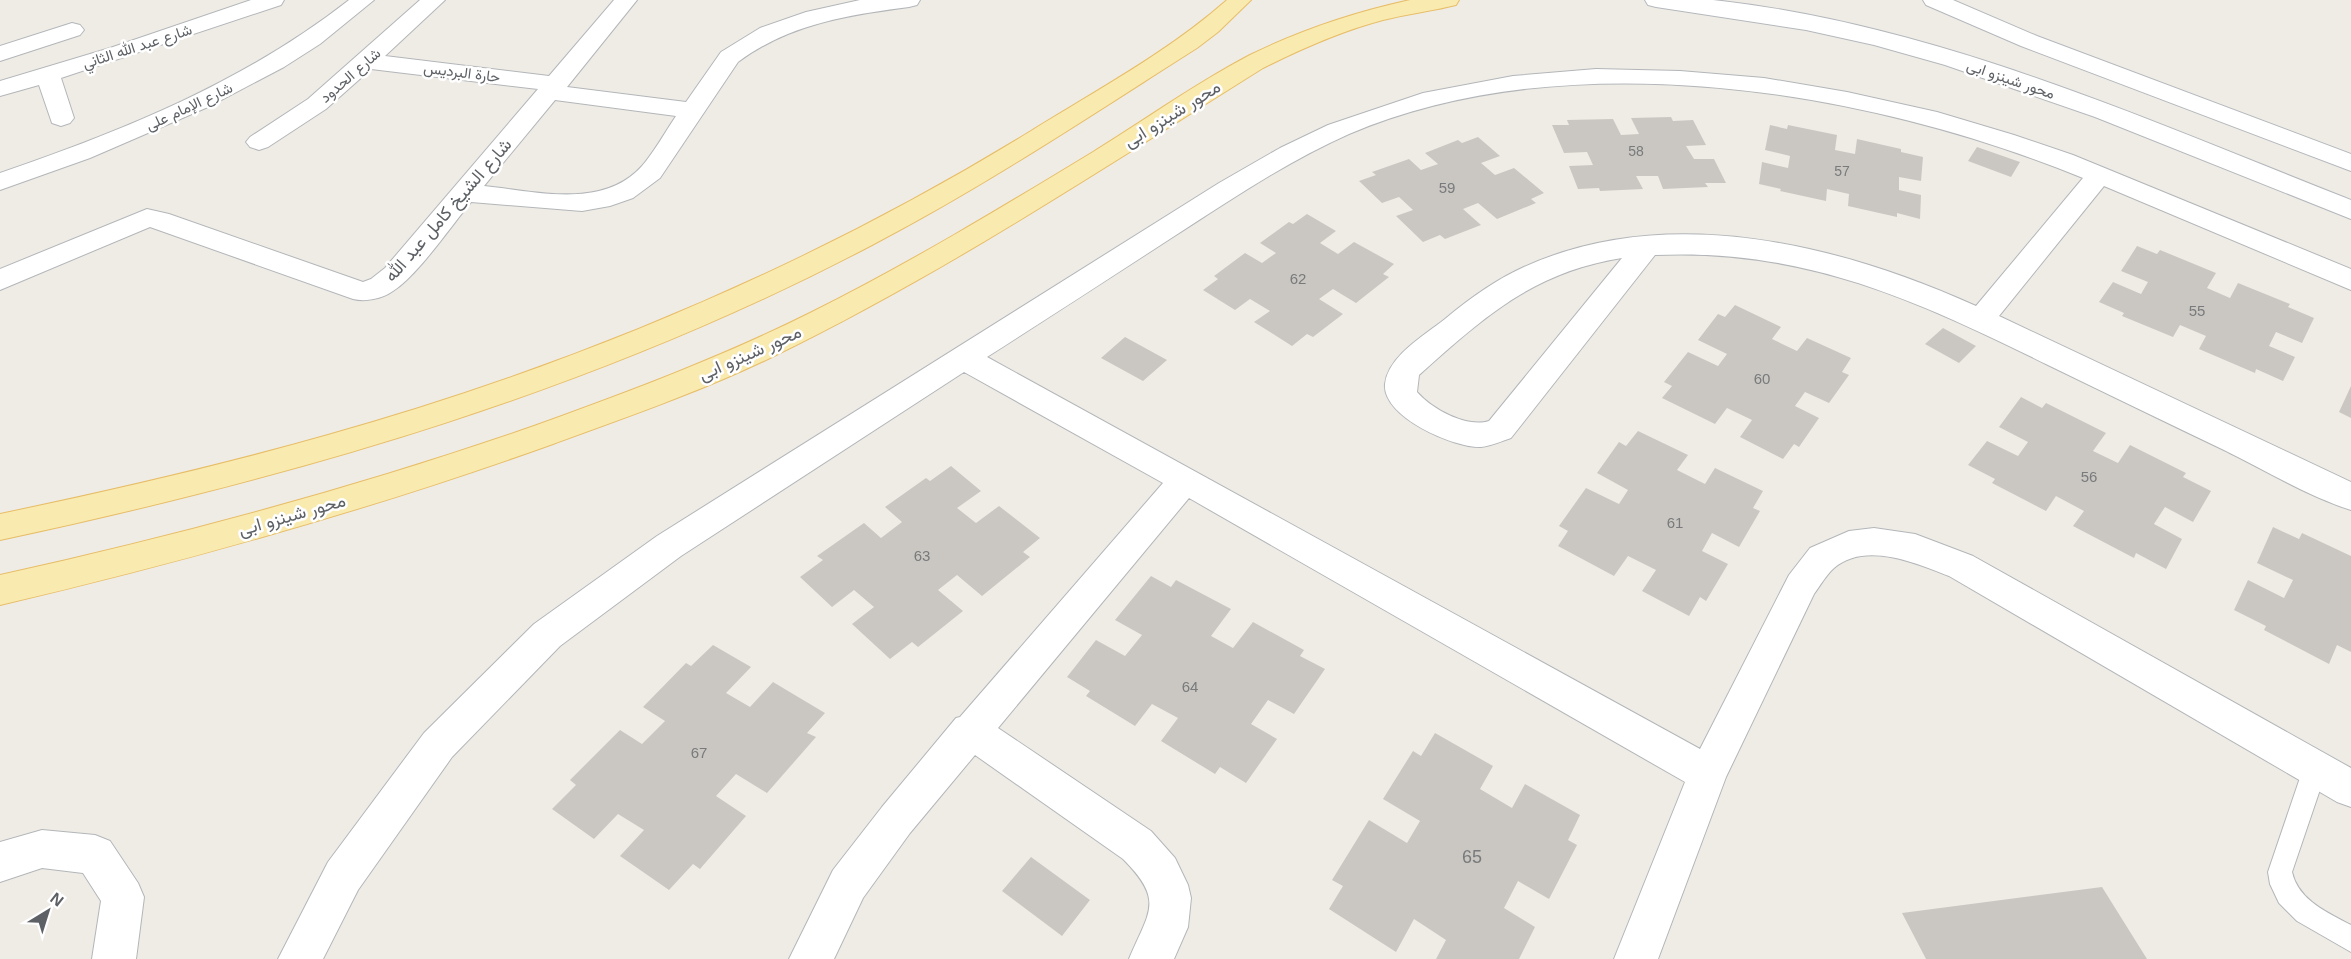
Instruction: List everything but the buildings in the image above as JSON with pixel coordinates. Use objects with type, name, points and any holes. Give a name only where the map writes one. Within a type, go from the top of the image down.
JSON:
[{"type":"main road","points":[[0,527],[75,512],[260,467],[433,415],[592,358],[734,300],[860,240],[969,179],[1189,43],[1240,0]]},
{"type":"main road","name":"محور شينزو ابى","points":[[0,590],[230,534],[374,491],[512,446],[638,400],[734,361],[809,327],[935,259],[1254,63],[1286,46],[1356,20],[1448,0]]},
{"type":"street","points":[[109,37],[205,0]]},
{"type":"street","name":"شارع عبد الله الثاني","points":[[0,89],[185,32],[273,0]]},
{"type":"street","name":"شارع الإمام على","points":[[0,182],[93,149],[178,113],[252,76],[314,38],[363,0]]},
{"type":"street","name":"شارع الحدود","points":[[260,142],[317,104],[434,0]]},
{"type":"street","name":"شارع الشيخ كامل عبد الله","points":[[0,280],[147,218],[159,220],[363,292],[381,286],[394,275],[626,0]]},
{"type":"street","name":"محور شينزو ابى","points":[[1656,0],[1784,19],[1952,59],[2068,99],[2351,210]]},
{"type":"street","points":[[1934,0],[2029,41],[2351,164]]},
{"type":"street","points":[[464,193],[577,204],[599,201],[621,194],[638,184],[651,172],[729,57],[752,40],[798,22],[830,13],[862,5],[893,1]]},
{"type":"street","points":[[0,54],[72,30]]},
{"type":"street","name":"حارة البرديس","points":[[367,61],[693,111]]},
{"type":"street","points":[[48,75],[61,118]]},
{"type":"street","points":[[300,959],[343,876],[438,745],[547,635],[669,546],[963,358],[1289,152],[1356,122],[1416,104],[1501,86],[1579,78],[1660,77],[1743,82],[1829,94],[1918,114],[1996,137],[2099,175],[2351,280]]},
{"type":"street","points":[[1980,320],[2099,175]]},
{"type":"street","points":[[1648,245],[1500,430],[1481,435],[1459,432],[1415,409],[1403,396],[1400,382],[1406,369],[1476,308],[1512,284],[1553,266],[1599,253],[1648,245],[1710,243],[1778,252],[1845,268],[1912,290],[1980,320],[2351,497]]},
{"type":"street","points":[[963,358],[1708,774]]},
{"type":"street","points":[[811,959],[848,884],[896,820],[970,730],[1185,480]]},
{"type":"street","points":[[1636,959],[1708,774],[1801,585],[1822,558],[1849,545],[1874,542],[1915,548],[1961,566],[2351,789]]},
{"type":"street","points":[[970,730],[1137,845],[1157,862],[1169,886],[1171,912],[1163,939],[1151,959]]},
{"type":"street","points":[[0,862],[42,849],[95,855],[123,897],[114,959]]},
{"type":"lane","points":[[2315,769],[2280,872],[2281,883],[2295,904],[2351,939]]}]
